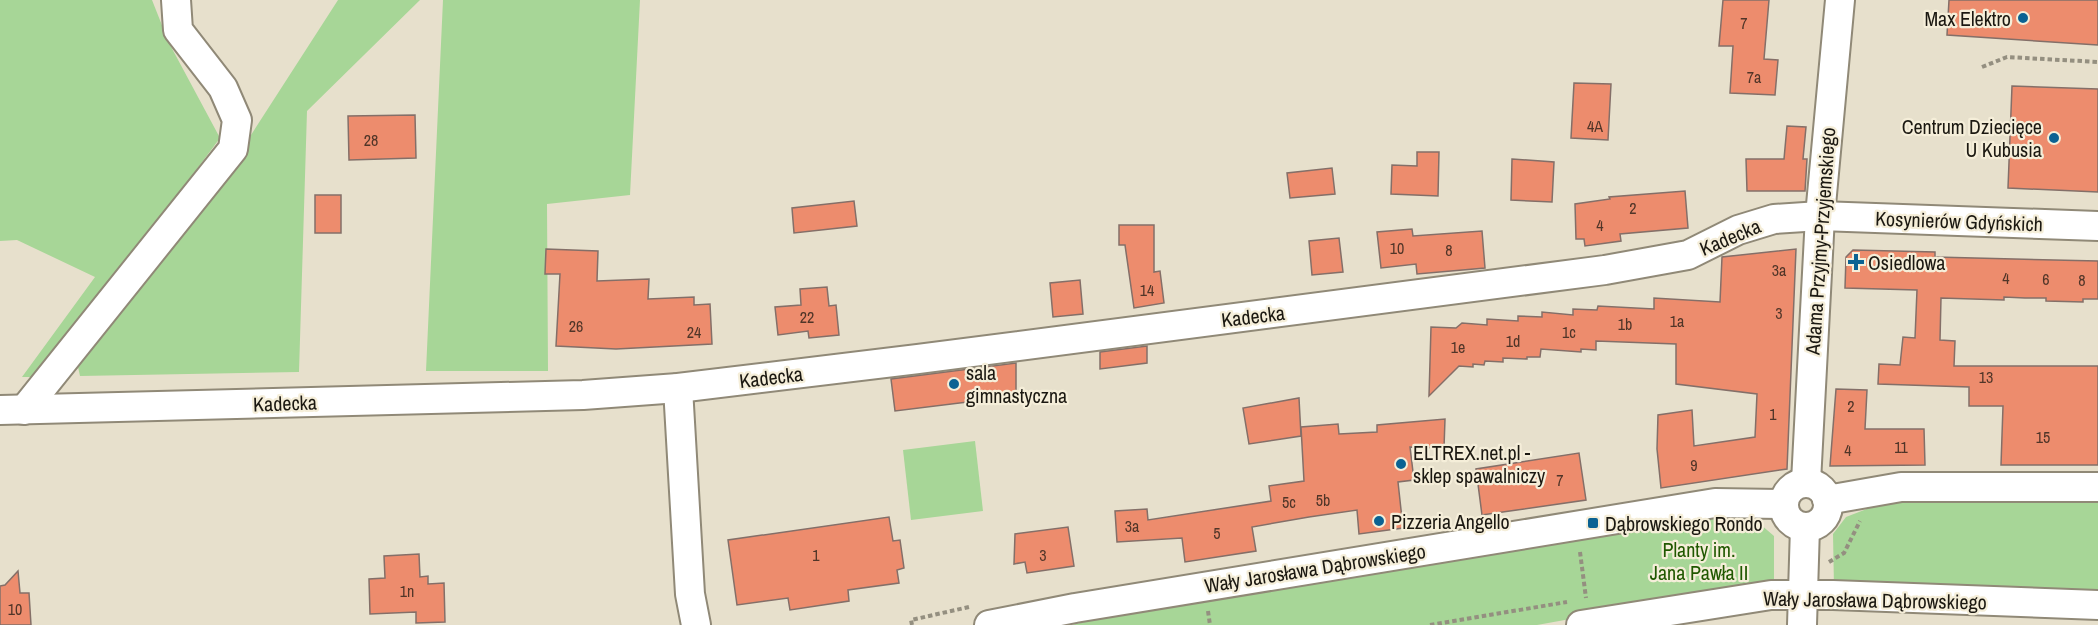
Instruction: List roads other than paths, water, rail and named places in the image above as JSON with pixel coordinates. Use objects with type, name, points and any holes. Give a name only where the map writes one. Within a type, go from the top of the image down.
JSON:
[{"type":"street","points":[[12,410],[233,149],[237,120],[223,88],[178,30],[176,0]]},
{"type":"street","name":"Adama Przyjmy-Przyjemskiego","points":[[1806,482],[1820,216],[1840,0]]},
{"type":"street","name":"Kosynierów Gdyńskich","points":[[1820,216],[2098,226]]},
{"type":"street","name":"Kadecka","points":[[12,410],[583,395],[678,388],[1605,270],[1688,255],[1738,230],[1774,219],[1820,216]]},
{"type":"street","points":[[678,388],[690,594],[696,625]]},
{"type":"street","points":[[1806,482],[1816,485],[1823,491],[1827,500],[1827,510],[1823,519],[1815,525],[1805,527],[1791,521],[1786,515],[1784,504],[1786,493],[1792,487],[1806,482]]},
{"type":"street","points":[[1827,500],[1900,487],[2098,488]]},
{"type":"street","name":"Wały Jarosława Dąbrowskiego","points":[[990,625],[1075,608],[1715,502],[1784,504]]},
{"type":"street","points":[[1802,625],[1805,527]]},
{"type":"street","name":"Wały Jarosława Dąbrowskiego","points":[[1586,618],[1771,595],[2098,606]]},
{"type":"place","name":"Max Elektro","points":[[2023,18]]},
{"type":"place","name":"Centrum Dziecięce U Kubusia","points":[[2054,138]]},
{"type":"place","name":"Osiedlowa","points":[[1856,262]]},
{"type":"place","name":"sala gimnastyczna","points":[[954,384]]},
{"type":"place","name":"ELTREX.net.pl - sklep spawalniczy","points":[[1401,464]]},
{"type":"place","name":"Pizzeria Angello","points":[[1379,521]]},
{"type":"place","name":"Dąbrowskiego Rondo","points":[[1593,523]]},
{"type":"park label","name":"Planty im. Jana Pawła II","points":[[1699,560]]}]
